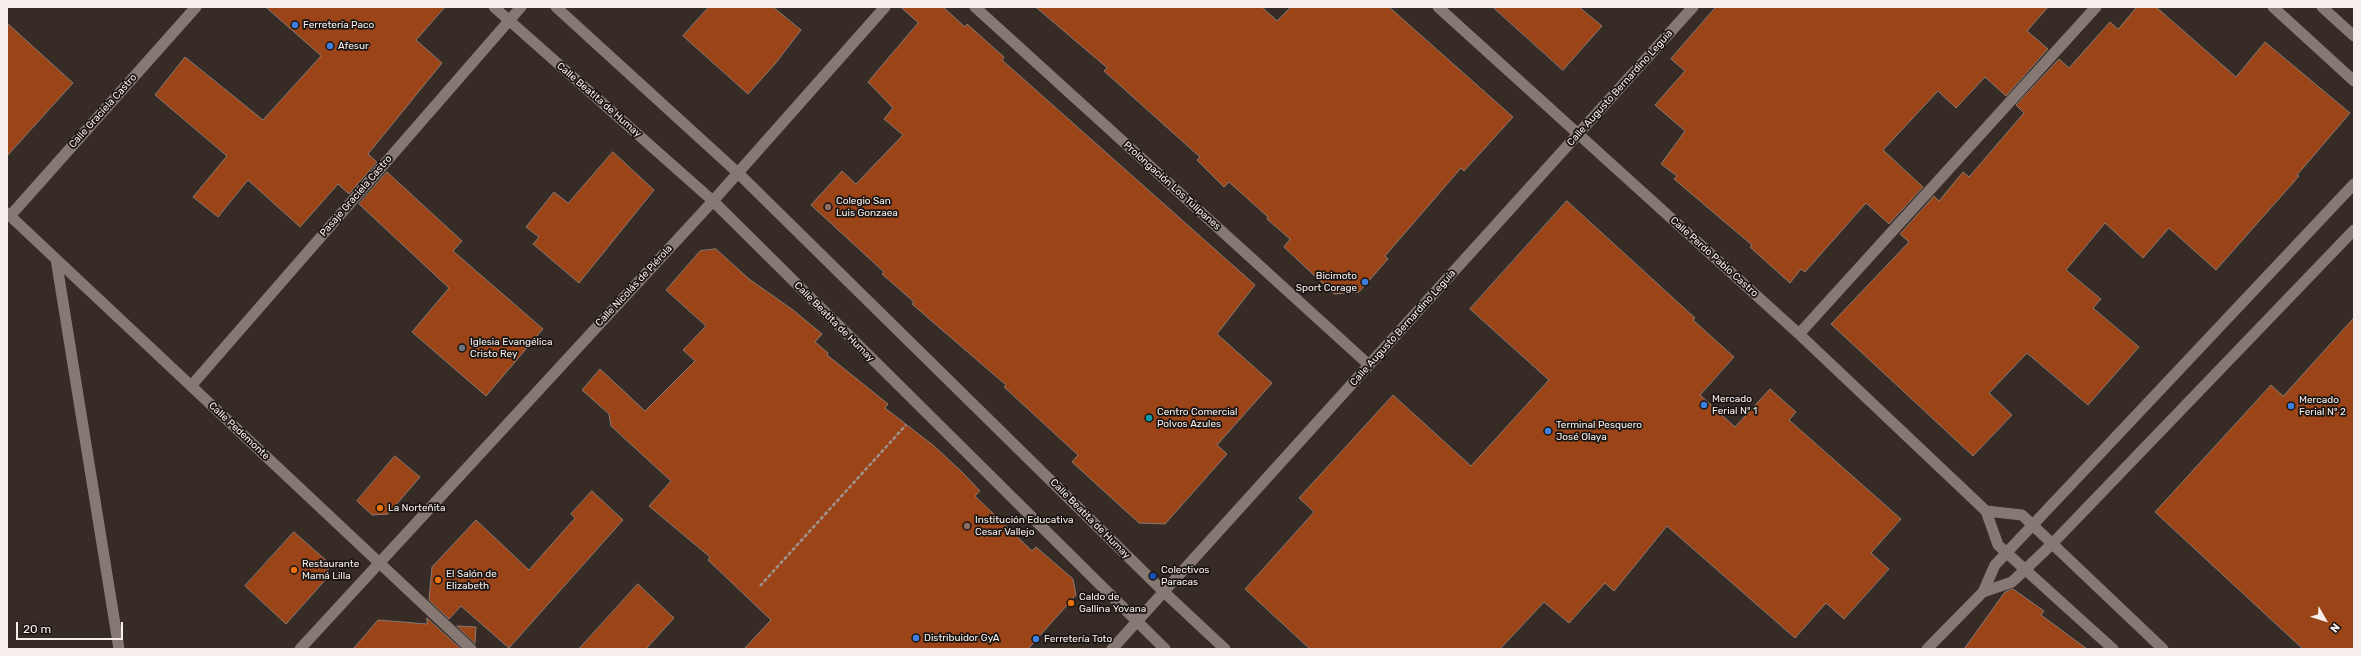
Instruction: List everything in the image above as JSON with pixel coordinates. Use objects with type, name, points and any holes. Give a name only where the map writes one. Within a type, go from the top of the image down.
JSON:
[{"type":"street","name":"Calle Graciela Castro","points":[[8,214],[196,7]]},
{"type":"street","name":"Calle Beatita de Humay","points":[[494,7],[713,201],[921,409],[1165,649]]},
{"type":"street","name":"Pasaje Graciela Castro","points":[[191,386],[521,7]]},
{"type":"street","name":"Calle Beatita de Humay","points":[[556,7],[738,173],[1164,592],[1225,649]]},
{"type":"street","name":"Calle Nicolás de Piérola","points":[[300,649],[713,201],[885,7]]},
{"type":"street","name":"Prolongación Los Tulipanes","points":[[975,7],[1369,365]]},
{"type":"street","name":"Calle Perdo Pablo Castro","points":[[1438,7],[1799,334],[1986,511]]},
{"type":"street","name":"Calle Augusto Bernardino Leguía","points":[[1112,649],[1693,7]]},
{"type":"street","points":[[1799,334],[2096,7]]},
{"type":"street","points":[[2273,7],[2354,81]]},
{"type":"street","points":[[2322,7],[2354,36]]},
{"type":"street","points":[[1927,649],[1983,592],[1994,564],[2354,184]]},
{"type":"street","name":"Calle Pedemonte","points":[[8,214],[471,649]]},
{"type":"street","points":[[1983,592],[2012,582],[2052,544],[2354,230]]},
{"type":"street","points":[[56,259],[119,649]]},
{"type":"street","points":[[2113,649],[1998,545],[1986,511],[2022,515],[2163,649]]},
{"type":"path","points":[[760,586],[921,409]]},
{"type":"building","points":[[266,7],[445,7],[416,40],[442,63],[368,154],[377,162],[349,194],[338,184],[300,227],[248,180],[218,217],[193,197],[227,156],[155,95],[185,57],[263,120],[321,56]]},
{"type":"building","points":[[709,7],[773,7],[801,30],[775,64],[748,94],[683,36]]},
{"type":"building","points":[[901,7],[943,7],[965,27],[967,24],[1004,57],[1002,60],[1255,285],[1217,334],[1272,383],[1217,445],[1227,454],[1165,524],[1139,523],[1072,462],[1078,455],[1004,387],[1006,385],[912,304],[914,302],[882,274],[884,272],[811,205],[842,171],[856,184],[903,135],[884,119],[893,108],[868,82],[918,23]]},
{"type":"building","points":[[1036,7],[1262,7],[1277,21],[1291,7],[1389,7],[1513,117],[1464,171],[1461,168],[1385,256],[1388,259],[1359,292],[1334,294],[1284,247],[1290,239],[1267,219],[1268,217],[1229,182],[1224,187],[1197,160],[1200,157],[1104,71],[1107,68]]},
{"type":"building","points":[[1493,7],[1579,7],[1602,26],[1563,70]]},
{"type":"building","points":[[1716,7],[2048,7],[2027,31],[2048,49],[2006,96],[1985,77],[1956,108],[1938,91],[1883,150],[1923,187],[1889,224],[1866,203],[1805,272],[1801,269],[1790,283],[1750,247],[1752,245],[1674,179],[1677,176],[1661,164],[1685,131],[1655,105],[1685,71],[1671,59]]},
{"type":"building","points":[[2137,7],[2156,7],[2236,77],[2265,42],[2350,113],[2297,175],[2299,176],[2216,270],[2169,228],[2143,258],[2105,223],[2066,270],[2101,299],[2093,308],[2139,347],[2088,405],[2027,353],[1989,393],[2012,415],[1973,456],[1831,324],[1909,242],[1900,234],[1934,196],[1939,201],[1963,172],[1969,177],[2024,113],[2016,105],[2059,59],[2069,68],[2110,22],[2118,29]]},
{"type":"building","points":[[7,23],[73,83],[7,156]]},
{"type":"building","points":[[613,152],[654,190],[579,283],[533,244],[539,237],[526,227],[554,192],[568,203]]},
{"type":"building","points":[[387,172],[462,241],[453,251],[543,329],[486,396],[412,332],[449,288],[359,204]]},
{"type":"building","points":[[1567,201],[1695,318],[1693,320],[1734,357],[1700,395],[1735,427],[1770,389],[1796,412],[1789,420],[1901,519],[1871,553],[1889,569],[1844,619],[1826,603],[1795,638],[1667,526],[1614,591],[1605,583],[1569,623],[1544,602],[1500,649],[1310,649],[1245,589],[1314,512],[1299,498],[1393,395],[1471,466],[1549,380],[1470,309]]},
{"type":"building","points":[[716,249],[749,279],[793,310],[822,334],[815,342],[828,353],[827,355],[888,404],[885,408],[934,446],[963,473],[980,491],[975,496],[1032,551],[1036,547],[1073,579],[1076,595],[1028,649],[744,649],[771,620],[708,560],[710,557],[649,506],[671,481],[611,426],[609,414],[582,390],[600,369],[645,411],[695,361],[683,350],[706,326],[666,290],[700,251]]},
{"type":"building","name":"Mercado Ferial Nº 2","points":[[2354,318],[2354,649],[2303,649],[2155,512],[2271,385],[2283,396]]},
{"type":"building","points":[[395,456],[420,477],[388,514],[372,515],[357,501]]},
{"type":"building","points":[[592,491],[623,520],[509,648],[461,606],[449,619],[429,600],[432,567],[476,520],[529,570],[575,518],[571,514]]},
{"type":"building","name":"Restaurante Mamá Lilla","points":[[294,532],[329,563],[327,578],[286,624],[245,586]]},
{"type":"building","points":[[638,584],[674,618],[646,649],[579,649]]},
{"type":"building","points":[[2013,589],[2044,611],[2041,615],[2087,649],[1964,649],[2005,592]]},
{"type":"building","points":[[427,618],[461,649],[353,649],[378,620],[427,624]]},
{"type":"building","points":[[457,626],[476,627],[475,643]]},
{"type":"place","name":"Ferretería Paco","points":[[295,25]]},
{"type":"place","name":"Afesur","points":[[330,46]]},
{"type":"place","name":"Colegio San Luis Gonzaea","points":[[828,207]]},
{"type":"place","name":"Bicimoto Sport Corage","points":[[1365,282]]},
{"type":"place","name":"Iglesia Evangélica Cristo Rey","points":[[462,348]]},
{"type":"place","name":"Mercado Ferial Nº 1","points":[[1704,405]]},
{"type":"place","name":"Mercado Ferial Nº 2","points":[[2291,406]]},
{"type":"place","name":"Centro Comercial Polvos Azules","points":[[1149,418]]},
{"type":"place","name":"Terminal Pesquero José Olaya","points":[[1548,431]]},
{"type":"place","name":"La Norteñita","points":[[380,508]]},
{"type":"place","name":"Institución Educativa Cesar Vallejo","points":[[967,526]]},
{"type":"place","name":"Restaurante Mamá Lilla","points":[[294,570]]},
{"type":"place","name":"Colectivos Paracas","points":[[1153,576]]},
{"type":"place","name":"El Salón de Elizabeth","points":[[438,580]]},
{"type":"place","name":"Caldo de Gallina Yovana","points":[[1071,603]]},
{"type":"place","name":"Distribuidor GyA","points":[[916,638]]},
{"type":"place","name":"Ferretería Toto","points":[[1036,639]]}]
